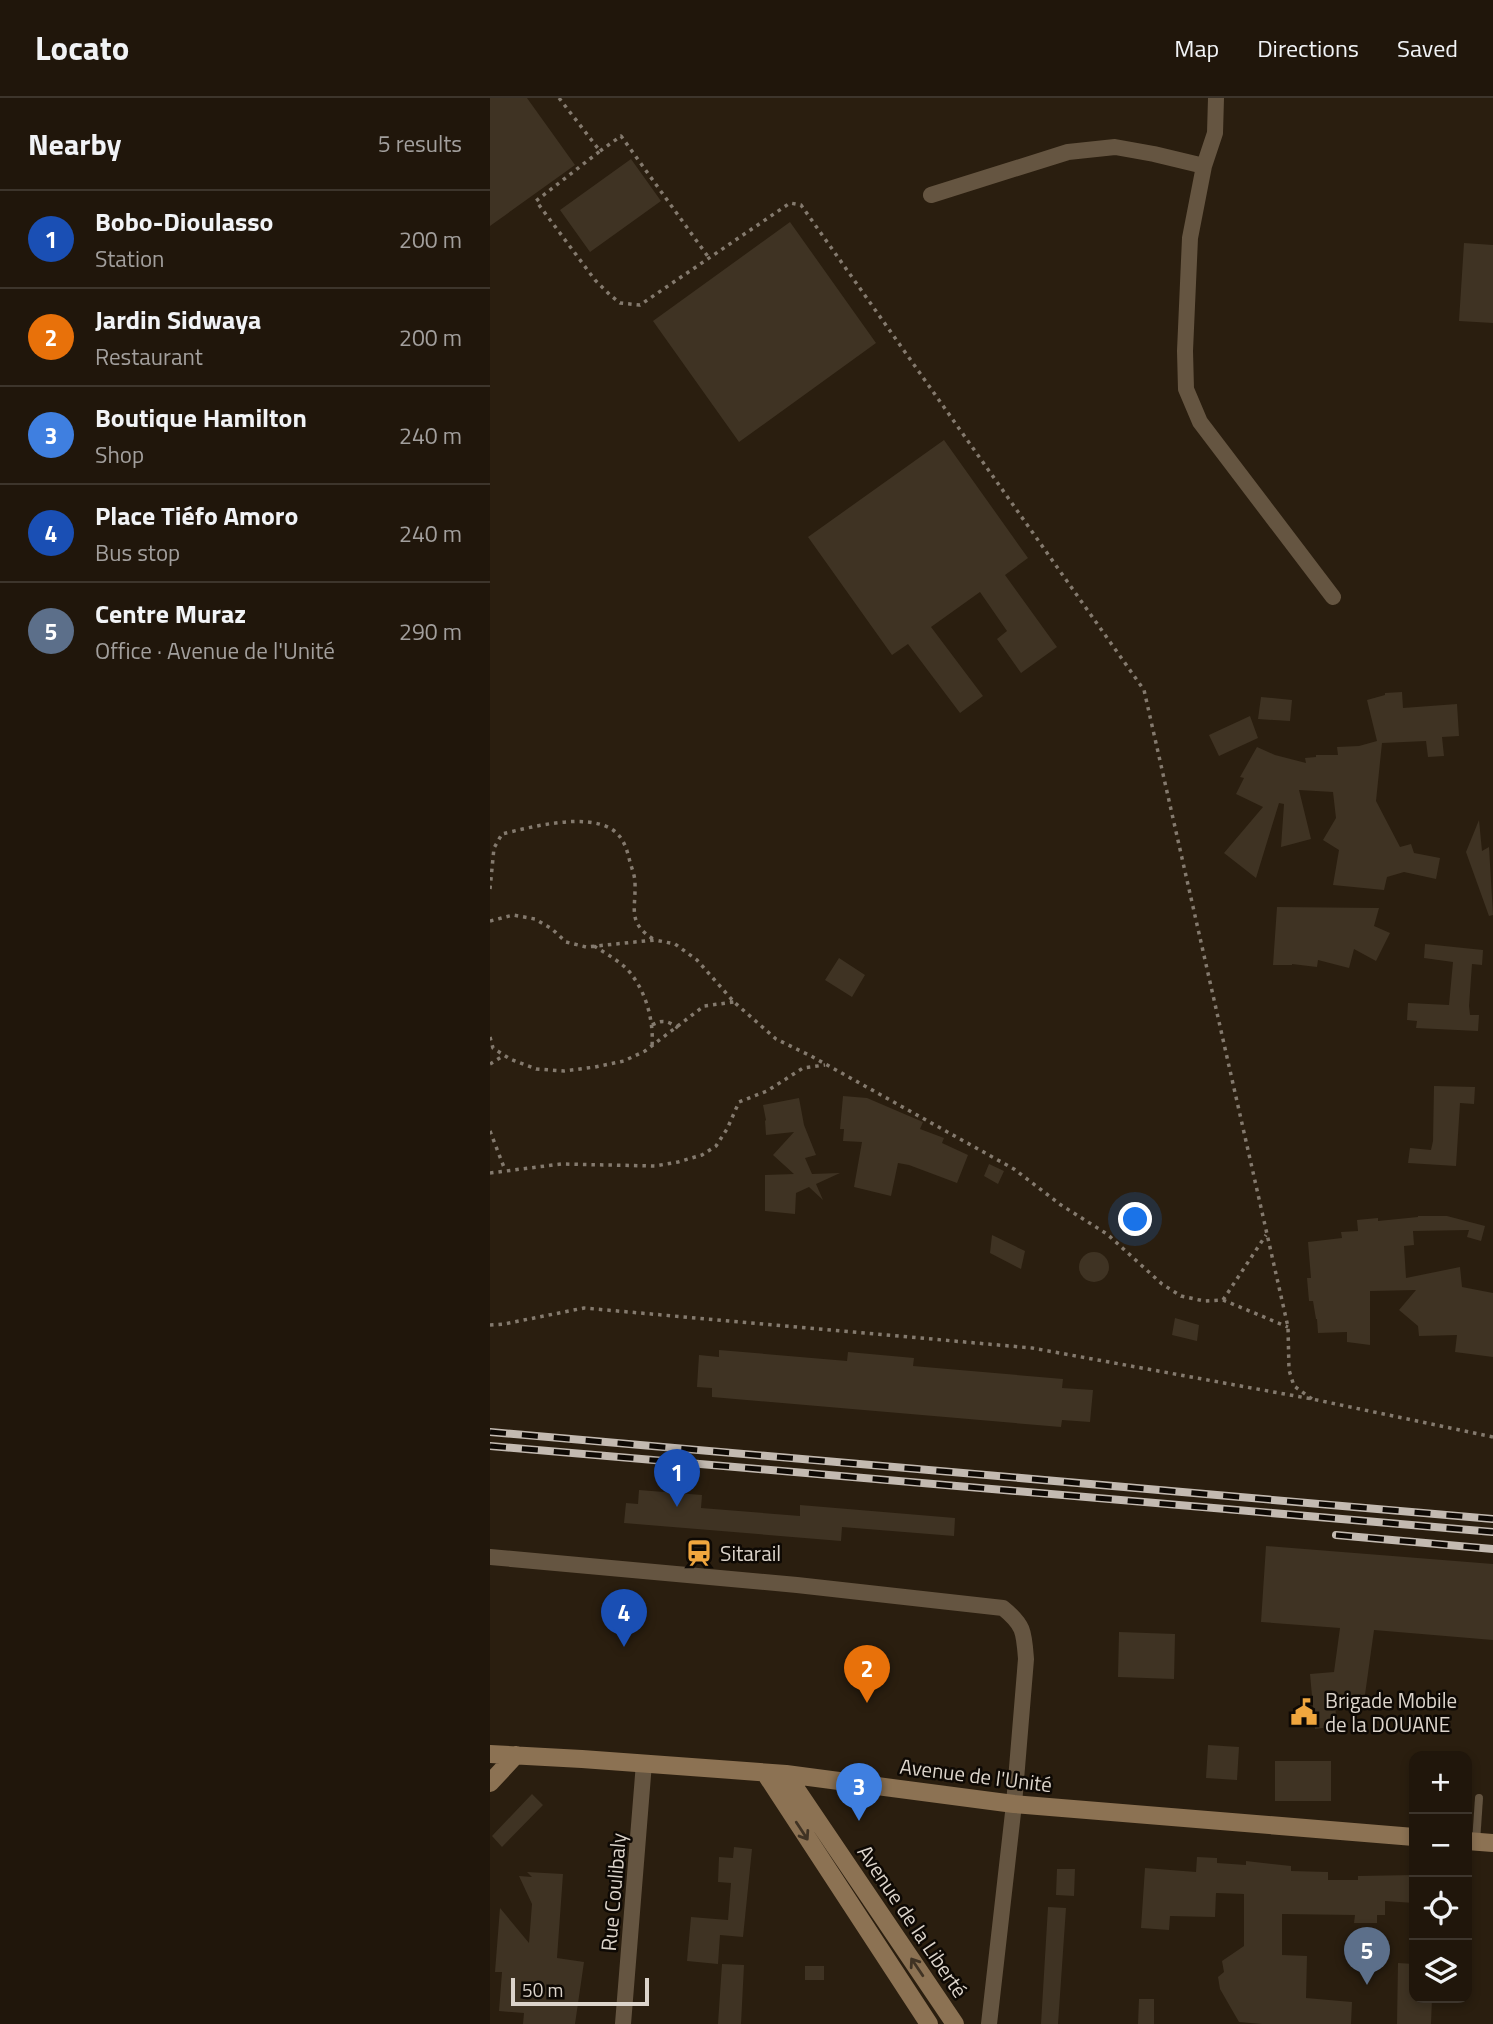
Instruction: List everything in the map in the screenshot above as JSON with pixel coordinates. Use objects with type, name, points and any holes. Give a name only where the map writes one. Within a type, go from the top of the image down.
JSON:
[{"type":"main road","name":"Avenue de l'Unité","points":[[490,1754],[786,1774],[1014,1804],[1409,1837]]},
{"type":"main road","points":[[490,1783],[516,1755]]},
{"type":"main road","name":"Avenue de la Liberté","points":[[765,1773],[929,2024]]},
{"type":"main road","name":"Avenue de la Liberté","points":[[786,1774],[955,2024]]},
{"type":"street","points":[[1216,98],[1215,132],[1204,166],[1190,238],[1186,389],[1200,422],[1333,597]]},
{"type":"street","points":[[931,195],[1068,152],[1115,147],[1154,153],[1204,166]]},
{"type":"street","points":[[490,1557],[797,1585],[1003,1608],[1017,1619],[1025,1638],[1026,1659],[1014,1804],[989,2024]]},
{"type":"street","name":"Rue Coulibaly","points":[[623,2024],[644,1763]]},
{"type":"lane","points":[[1478,1842],[1479,1798]]},
{"type":"path","points":[[559,98],[600,150]]},
{"type":"path","points":[[709,258],[621,136],[536,201],[595,280],[620,303],[640,305],[790,204],[800,205],[1144,690],[1288,1327],[1289,1370],[1294,1386],[1312,1399]]},
{"type":"path","points":[[490,889],[494,848],[502,834],[536,826],[578,822],[598,824],[613,830],[626,844],[635,880],[634,918],[643,932],[655,940]]},
{"type":"path","points":[[490,921],[513,915],[536,919],[566,942],[586,947],[655,940],[675,944],[697,960],[734,1002],[776,1038],[1014,1169],[1060,1205],[1107,1234],[1162,1284],[1181,1296],[1204,1301],[1223,1300],[1288,1327]]},
{"type":"path","points":[[594,946],[624,966],[634,978],[643,995],[652,1025],[652,1046]]},
{"type":"path","points":[[490,1037],[493,1048],[510,1059],[536,1069],[564,1071],[624,1061],[652,1046],[704,1006],[734,1002]]},
{"type":"path","points":[[652,1025],[668,1021],[678,1028]]},
{"type":"path","points":[[490,1064],[504,1055]]},
{"type":"path","points":[[490,1173],[561,1164],[655,1166],[678,1163],[702,1155],[716,1146],[739,1102],[767,1091],[803,1068],[827,1065]]},
{"type":"path","points":[[490,1131],[505,1170]]},
{"type":"path","points":[[1223,1300],[1267,1233]]},
{"type":"path","points":[[490,1325],[584,1308],[1019,1347],[1312,1399],[1493,1437]]},
{"type":"building","points":[[490,98],[527,98],[575,165],[490,226]]},
{"type":"building","points":[[631,159],[661,201],[590,252],[560,210]]},
{"type":"building","points":[[790,222],[876,343],[739,442],[653,321]]},
{"type":"building","points":[[1464,243],[1493,245],[1493,323],[1459,321]]},
{"type":"building","points":[[944,440],[1028,558],[1005,575],[1057,647],[1021,673],[997,639],[1007,631],[980,592],[931,627],[983,696],[960,713],[908,644],[892,655],[808,537]]},
{"type":"building","points":[[1402,692],[1403,708],[1457,704],[1459,736],[1442,737],[1444,756],[1428,757],[1426,741],[1382,743],[1376,801],[1400,847],[1411,844],[1414,853],[1440,858],[1436,879],[1404,872],[1387,877],[1384,890],[1333,885],[1339,850],[1323,840],[1336,818],[1333,792],[1299,790],[1311,839],[1281,847],[1284,804],[1279,803],[1256,878],[1224,853],[1263,807],[1236,794],[1244,778],[1240,777],[1257,747],[1306,763],[1305,758],[1316,755],[1338,755],[1337,747],[1359,746],[1377,741],[1367,700],[1385,693]]},
{"type":"building","points":[[1261,697],[1292,700],[1290,721],[1258,719]]},
{"type":"building","points":[[1250,716],[1258,738],[1219,756],[1209,735]]},
{"type":"building","points":[[1479,820],[1482,851],[1489,847],[1493,915],[1489,916],[1466,852]]},
{"type":"building","points":[[1277,907],[1379,908],[1374,926],[1390,933],[1376,961],[1354,949],[1349,968],[1318,960],[1317,967],[1273,965]]},
{"type":"building","points":[[1425,944],[1483,950],[1482,965],[1472,964],[1469,1006],[1470,1015],[1479,1015],[1478,1031],[1416,1028],[1417,1021],[1407,1020],[1408,1003],[1449,1005],[1453,962],[1424,958]]},
{"type":"building","points":[[839,958],[865,975],[852,997],[825,980]]},
{"type":"building","points":[[1434,1086],[1475,1087],[1474,1104],[1460,1103],[1456,1166],[1408,1163],[1410,1148],[1431,1150]]},
{"type":"building","points":[[843,1096],[867,1098],[923,1122],[920,1129],[944,1138],[942,1143],[968,1155],[957,1183],[898,1163],[891,1196],[854,1187],[862,1142],[843,1141],[844,1129],[840,1129]]},
{"type":"building","points":[[799,1098],[804,1125],[816,1155],[805,1158],[812,1174],[840,1173],[816,1184],[823,1200],[809,1187],[796,1193],[795,1214],[765,1211],[765,1175],[794,1174],[773,1155],[794,1132],[766,1135],[763,1105]]},
{"type":"building","points":[[989,1164],[1004,1171],[998,1184],[984,1176]]},
{"type":"building","points":[[1447,1216],[1485,1226],[1481,1241],[1467,1237],[1469,1230],[1413,1231],[1414,1245],[1404,1246],[1406,1278],[1460,1267],[1462,1287],[1493,1293],[1493,1357],[1455,1352],[1457,1335],[1419,1336],[1418,1326],[1399,1310],[1416,1290],[1370,1291],[1370,1345],[1347,1342],[1347,1332],[1318,1333],[1313,1301],[1309,1301],[1307,1278],[1311,1278],[1308,1242],[1342,1238],[1341,1232],[1358,1231],[1357,1220],[1378,1218],[1378,1221]]},
{"type":"building","points":[[992,1235],[1025,1251],[1021,1269],[990,1253]]},
{"type":"building","points":[[1094,1252],[1100,1253],[1108,1261],[1108,1273],[1100,1281],[1094,1282],[1088,1281],[1080,1273],[1079,1267],[1080,1261],[1088,1253]]},
{"type":"building","points":[[1175,1318],[1199,1325],[1197,1341],[1172,1335]]},
{"type":"building","points":[[719,1350],[847,1361],[848,1352],[914,1358],[913,1366],[1063,1379],[1062,1388],[1093,1390],[1090,1422],[1062,1420],[1061,1427],[712,1397],[712,1388],[697,1387],[699,1355],[719,1357]]},
{"type":"building","points":[[639,1490],[702,1495],[701,1508],[800,1516],[800,1505],[955,1518],[954,1536],[842,1527],[841,1541],[624,1523],[626,1503],[638,1504]]},
{"type":"building","points":[[1266,1546],[1493,1564],[1493,1640],[1374,1630],[1363,1709],[1335,1705],[1337,1726],[1315,1729],[1310,1674],[1334,1672],[1340,1628],[1261,1622]]},
{"type":"building","points":[[1119,1632],[1175,1634],[1174,1679],[1118,1677]]},
{"type":"building","points":[[1208,1745],[1239,1747],[1237,1780],[1206,1778]]},
{"type":"building","points":[[1275,1761],[1331,1761],[1331,1801],[1275,1801]]},
{"type":"building","points":[[532,1794],[543,1805],[502,1847],[492,1836]]},
{"type":"building","points":[[734,1847],[752,1849],[743,1937],[720,1935],[718,1964],[687,1961],[691,1917],[728,1920],[731,1883],[718,1882],[719,1857],[733,1858]]},
{"type":"building","points":[[1197,1857],[1217,1858],[1217,1863],[1246,1865],[1246,1861],[1291,1866],[1291,1871],[1328,1872],[1328,1880],[1358,1880],[1358,1876],[1409,1875],[1409,1903],[1385,1901],[1385,1915],[1377,1915],[1377,1923],[1354,1923],[1355,1915],[1282,1914],[1282,1955],[1307,1956],[1306,1998],[1352,2002],[1351,2024],[1239,2022],[1220,1989],[1218,1977],[1224,1972],[1222,1961],[1244,1946],[1244,1894],[1216,1893],[1215,1917],[1170,1916],[1169,1930],[1141,1928],[1145,1868],[1196,1872]]},
{"type":"building","points":[[1057,1869],[1075,1869],[1074,1896],[1056,1895]]},
{"type":"building","points":[[527,1872],[563,1874],[557,1958],[584,1962],[575,2024],[523,2024],[524,2013],[499,2011],[502,1972],[495,1972],[500,1908],[529,1943],[532,1904],[519,1876],[532,1877]]},
{"type":"building","points":[[1048,1907],[1066,1908],[1058,2024],[1041,2024]]},
{"type":"building","points":[[1398,1963],[1409,1964],[1409,2003],[1432,2003],[1431,2024],[1397,2024]]},
{"type":"building","points":[[722,1964],[744,1965],[741,2024],[718,2024]]},
{"type":"building","points":[[805,1966],[824,1966],[824,1980],[805,1980]]},
{"type":"building","points":[[1139,1999],[1154,1999],[1154,2024],[1138,2024]]},
{"type":"railway","points":[[490,1432],[1493,1519]]},
{"type":"railway","points":[[490,1446],[1493,1532]]},
{"type":"railway","points":[[1336,1535],[1493,1549]]},
{"type":"place","name":"Bobo-Dioulasso","points":[[677,1507]]},
{"type":"place","name":"Sitarail","points":[[699,1553]]},
{"type":"place","name":"Place Tiéfo Amoro","points":[[624,1647]]},
{"type":"place","name":"Jardin Sidwaya","points":[[867,1703]]},
{"type":"place","name":"Brigade Mobile de la DOUANE","points":[[1304,1712]]},
{"type":"place","name":"Boutique Hamilton","points":[[859,1821]]},
{"type":"place","name":"Centre Muraz","points":[[1367,1985]]}]
